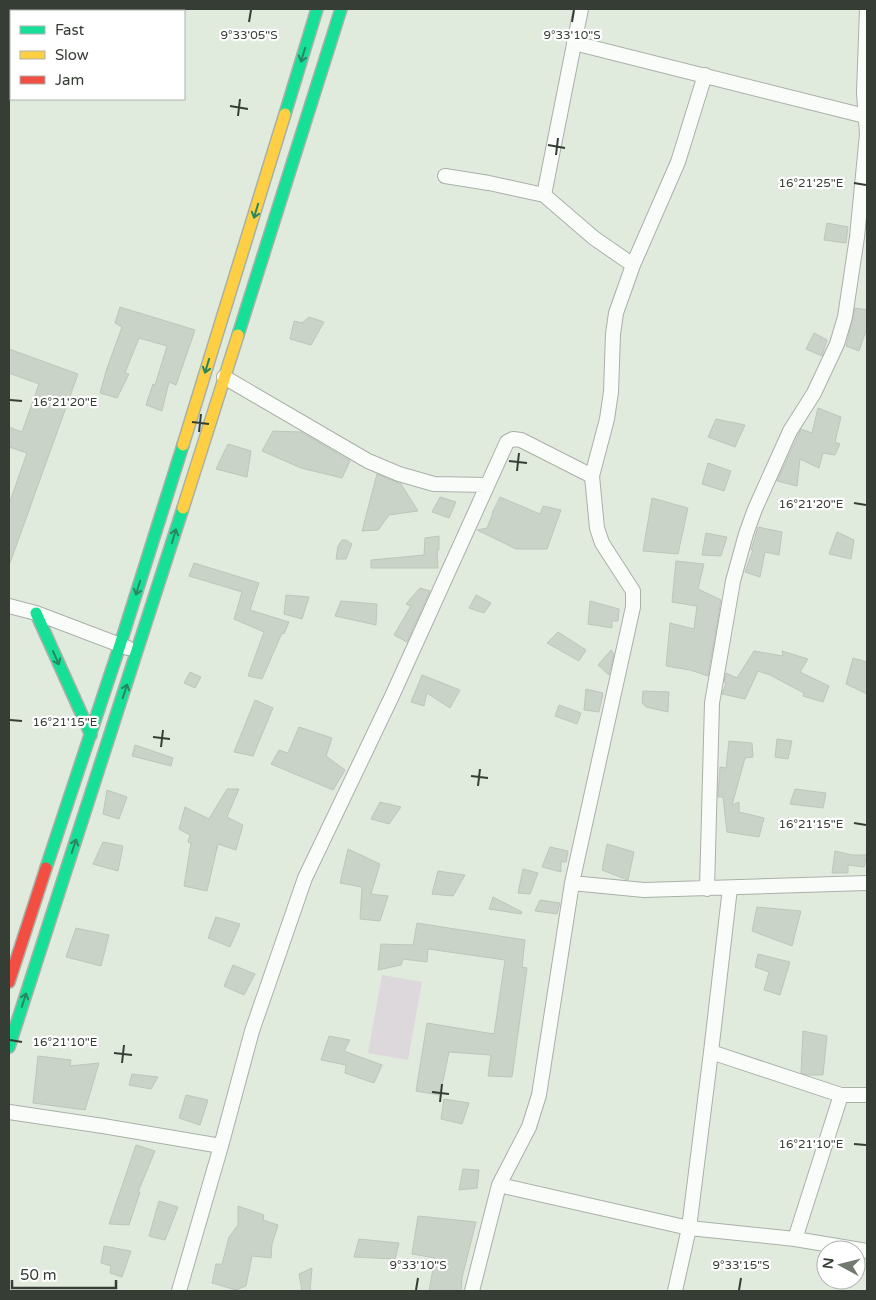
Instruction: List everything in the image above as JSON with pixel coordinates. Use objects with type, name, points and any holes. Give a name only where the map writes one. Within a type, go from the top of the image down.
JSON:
[{"type":"street","points":[[9,982],[120,645],[317,9]]},
{"type":"street","points":[[9,1046],[138,652],[341,9]]},
{"type":"street","points":[[544,195],[581,9]]},
{"type":"street","points":[[707,888],[712,703],[733,581],[755,509],[790,431],[814,393],[837,344],[845,317],[859,218],[867,134],[864,93],[867,9]]},
{"type":"street","points":[[574,43],[865,116]]},
{"type":"street","points":[[472,1291],[500,1185],[529,1127],[539,1095],[572,884],[633,607],[633,590],[602,544],[597,528],[592,476],[607,419],[611,392],[613,334],[616,313],[633,265],[678,162],[705,75]]},
{"type":"street","points":[[445,176],[544,195],[594,238],[633,265]]},
{"type":"street","points":[[233,284],[252,291]]},
{"type":"street","points":[[224,377],[383,468],[434,484],[488,485]]},
{"type":"street","points":[[179,1291],[252,1031],[305,878],[392,696],[507,442],[513,439],[521,440],[592,476]]},
{"type":"street","points":[[9,606],[36,613],[138,652]]},
{"type":"street","points":[[36,613],[90,735]]},
{"type":"street","points":[[572,884],[644,890],[867,884]]},
{"type":"street","points":[[675,1291],[689,1228],[730,888]]},
{"type":"street","points":[[711,1052],[841,1095],[867,1095]]},
{"type":"street","points":[[796,1240],[841,1095]]},
{"type":"street","points":[[9,1112],[221,1146]]},
{"type":"street","points":[[500,1185],[689,1228],[796,1240],[867,1251]]},
{"type":"shaded area","points":[[382,975],[422,982],[408,1060],[368,1053]]},
{"type":"building","points":[[827,223],[848,227],[846,243],[824,240]]},
{"type":"building","points":[[120,307],[195,330],[176,385],[169,382],[162,411],[146,405],[153,384],[155,385],[167,346],[139,338],[125,373],[129,374],[117,398],[100,393],[122,327],[115,323]]},
{"type":"building","points":[[855,308],[867,310],[867,328],[859,351],[846,346]]},
{"type":"building","points":[[309,317],[324,322],[311,345],[290,339],[294,321],[302,323]]},
{"type":"building","points":[[814,333],[827,340],[822,356],[806,349]]},
{"type":"building","points":[[9,349],[78,374],[10,563],[9,504],[27,453],[9,447],[9,427],[22,432],[39,384],[9,373]]},
{"type":"building","points":[[818,408],[841,417],[835,442],[840,444],[835,455],[823,453],[819,468],[800,459],[797,486],[777,481],[801,429],[812,433]]},
{"type":"building","points":[[716,419],[745,425],[735,447],[708,437]]},
{"type":"building","points":[[273,431],[301,432],[350,461],[342,478],[301,468],[262,451]]},
{"type":"building","points":[[228,444],[251,451],[247,477],[216,469]]},
{"type":"building","points":[[708,463],[731,471],[724,491],[702,484]]},
{"type":"building","points":[[377,474],[401,484],[418,511],[389,515],[378,530],[362,531]]},
{"type":"building","points":[[440,497],[456,502],[449,518],[432,512]]},
{"type":"building","points":[[500,497],[540,514],[543,506],[561,510],[547,549],[516,549],[477,530],[487,528]]},
{"type":"building","points":[[652,498],[688,508],[678,554],[643,551]]},
{"type":"building","points":[[758,527],[782,532],[779,555],[765,552],[760,577],[745,572],[753,550],[751,550]]},
{"type":"building","points":[[837,532],[854,540],[851,559],[829,554]]},
{"type":"building","points":[[706,533],[727,537],[721,556],[702,555]]},
{"type":"building","points":[[439,536],[439,550],[437,550],[438,568],[371,568],[371,560],[424,555],[425,538]]},
{"type":"building","points":[[342,540],[352,544],[346,559],[336,559],[338,546]]},
{"type":"building","points":[[676,561],[704,564],[698,589],[721,600],[708,676],[690,670],[666,666],[670,623],[694,629],[697,606],[672,602]]},
{"type":"building","points":[[194,563],[259,583],[250,610],[289,622],[284,634],[282,633],[262,679],[248,676],[264,632],[234,619],[242,592],[189,576]]},
{"type":"building","points":[[420,588],[430,591],[407,642],[394,635],[411,606],[406,604]]},
{"type":"building","points":[[286,595],[309,597],[302,619],[284,614]]},
{"type":"building","points":[[476,595],[491,603],[484,613],[469,608]]},
{"type":"building","points":[[341,601],[377,604],[376,625],[335,616]]},
{"type":"building","points":[[590,601],[619,609],[618,621],[612,621],[612,628],[588,624]]},
{"type":"building","points":[[558,632],[586,650],[579,661],[547,643]]},
{"type":"building","points":[[611,650],[614,654],[609,675],[598,665]]},
{"type":"building","points":[[754,651],[783,656],[782,651],[808,659],[800,672],[829,686],[823,702],[803,696],[804,693],[770,675],[758,671],[745,699],[722,694],[726,683],[724,682],[726,673],[737,678]]},
{"type":"building","points":[[853,658],[867,662],[867,694],[846,684]]},
{"type":"building","points":[[190,672],[201,677],[195,688],[184,683]]},
{"type":"building","points":[[422,675],[460,690],[450,708],[427,693],[424,706],[411,702]]},
{"type":"building","points":[[586,689],[603,693],[599,712],[584,710]]},
{"type":"building","points":[[643,691],[669,692],[668,712],[646,707],[642,703]]},
{"type":"building","points":[[255,700],[273,708],[253,756],[234,752]]},
{"type":"building","points":[[559,705],[581,713],[577,724],[555,716]]},
{"type":"building","points":[[299,727],[332,738],[326,756],[345,770],[333,790],[271,764],[279,750],[288,753]]},
{"type":"building","points":[[777,739],[792,741],[788,759],[775,757]]},
{"type":"building","points":[[729,741],[752,743],[753,757],[745,758],[732,805],[739,802],[739,812],[764,818],[759,837],[727,832],[723,797],[718,797],[720,767],[726,768]]},
{"type":"building","points":[[135,745],[173,758],[171,766],[132,756]]},
{"type":"building","points":[[227,789],[239,789],[227,817],[243,825],[236,850],[218,844],[207,891],[184,886],[191,843],[188,842],[190,835],[179,829],[185,807],[209,819]]},
{"type":"building","points":[[795,789],[826,793],[823,808],[790,804]]},
{"type":"building","points":[[107,790],[127,797],[119,819],[103,814]]},
{"type":"building","points":[[380,802],[401,807],[389,824],[371,819]]},
{"type":"building","points":[[103,842],[123,846],[118,871],[93,864]]},
{"type":"building","points":[[607,844],[634,852],[628,880],[602,870]]},
{"type":"building","points":[[550,847],[568,851],[566,862],[561,862],[561,872],[542,867]]},
{"type":"building","points":[[348,849],[380,864],[371,894],[388,896],[380,921],[360,919],[362,887],[340,883]]},
{"type":"building","points":[[835,851],[852,855],[867,855],[864,867],[848,865],[848,873],[832,873]]},
{"type":"building","points":[[523,869],[538,873],[530,894],[518,893]]},
{"type":"building","points":[[438,871],[465,875],[453,896],[432,894]]},
{"type":"building","points":[[493,897],[522,912],[521,914],[489,909]]},
{"type":"building","points":[[540,900],[560,903],[557,914],[535,911]]},
{"type":"building","points":[[757,907],[801,911],[792,946],[752,931]]},
{"type":"building","points":[[216,917],[240,924],[230,947],[208,938]]},
{"type":"building","points":[[417,923],[525,940],[522,967],[527,968],[512,1077],[488,1076],[491,1055],[449,1052],[440,1095],[416,1091],[427,1023],[494,1034],[505,960],[428,949],[427,962],[403,959],[401,965],[378,970],[381,944],[413,945]]},
{"type":"building","points":[[76,928],[109,935],[101,966],[66,957]]},
{"type":"building","points":[[758,954],[790,962],[780,995],[764,990],[769,972],[755,967]]},
{"type":"building","points":[[233,965],[255,974],[244,995],[224,986]]},
{"type":"building","points":[[803,1031],[827,1036],[823,1075],[801,1073]]},
{"type":"building","points":[[329,1036],[350,1040],[344,1051],[382,1065],[374,1083],[345,1073],[346,1065],[321,1060]]},
{"type":"building","points":[[38,1056],[71,1060],[70,1066],[99,1063],[85,1110],[33,1103]]},
{"type":"building","points":[[132,1074],[158,1077],[151,1089],[129,1085]]},
{"type":"building","points":[[186,1095],[208,1100],[200,1125],[179,1118]]},
{"type":"building","points":[[444,1099],[469,1103],[462,1124],[441,1119]]},
{"type":"building","points":[[136,1145],[155,1151],[138,1192],[140,1192],[129,1225],[109,1224]]},
{"type":"building","points":[[463,1169],[479,1170],[477,1188],[459,1190]]},
{"type":"building","points":[[159,1201],[178,1207],[165,1240],[149,1236]]},
{"type":"building","points":[[238,1206],[264,1215],[263,1220],[278,1225],[272,1244],[271,1258],[252,1256],[246,1286],[236,1290],[212,1283],[216,1264],[222,1264],[229,1237],[238,1225]]},
{"type":"building","points":[[418,1216],[476,1222],[462,1278],[461,1291],[429,1291],[435,1258],[412,1254]]},
{"type":"building","points":[[359,1239],[399,1243],[395,1259],[354,1257]]},
{"type":"building","points":[[104,1246],[131,1251],[122,1277],[110,1273],[111,1266],[101,1263]]},
{"type":"building","points":[[312,1268],[310,1291],[302,1291],[299,1274]]},
{"type":"traffic: fast","points":[[285,114],[317,9]]},
{"type":"traffic: fast","points":[[238,335],[341,9]]},
{"type":"traffic: fast","points":[[46,868],[120,645],[183,445]]},
{"type":"traffic: fast","points":[[9,1047],[183,508]]},
{"type":"traffic: fast","points":[[36,613],[91,735]]},
{"type":"traffic: slow","points":[[183,445],[285,114]]},
{"type":"traffic: slow","points":[[183,508],[238,335]]},
{"type":"traffic: jam","points":[[9,982],[46,868]]}]
